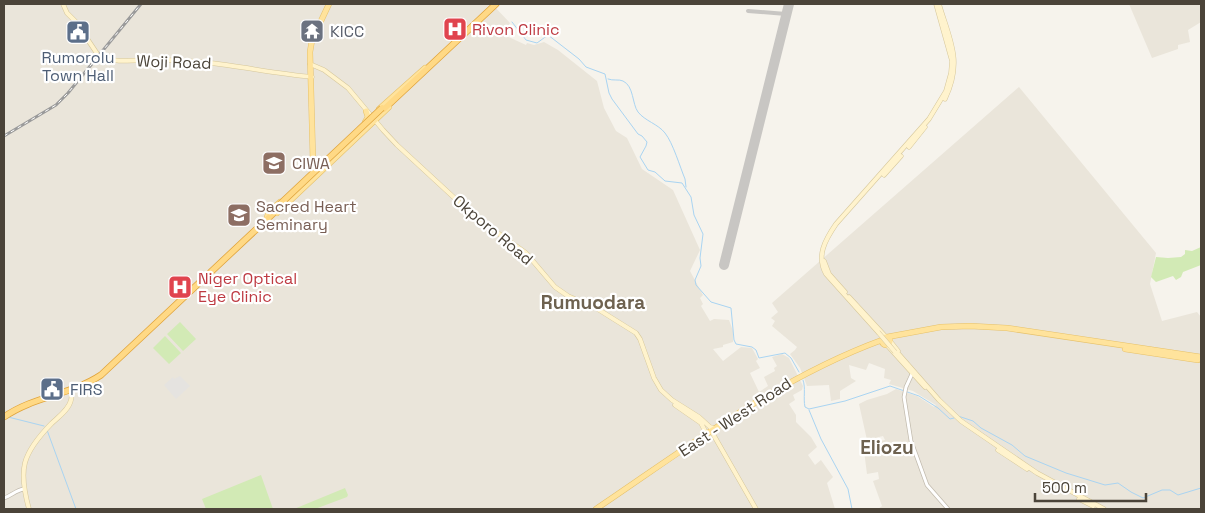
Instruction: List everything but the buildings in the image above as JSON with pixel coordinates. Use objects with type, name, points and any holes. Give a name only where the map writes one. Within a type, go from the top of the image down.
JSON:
[{"type":"highway","points":[[71,388],[93,377],[108,366],[493,5]]},
{"type":"highway","points":[[4,416],[30,402],[93,380],[112,366],[278,207]]},
{"type":"main road","name":"Woji Road","points":[[63,4],[67,13],[76,21],[98,55],[104,58],[192,60],[311,77]]},
{"type":"main road","points":[[267,217],[269,212],[308,174],[314,165],[311,65],[313,45],[330,4]]},
{"type":"main road","points":[[938,4],[955,60],[954,75],[947,93],[935,116],[830,238],[825,248],[824,261],[827,271],[912,374],[956,417],[1042,476],[1104,509]]},
{"type":"main road","name":"Okporo Road","points":[[311,65],[324,70],[348,88],[397,145],[474,216],[526,254],[551,286],[562,295],[601,312],[634,333],[658,389],[712,432],[756,509]]},
{"type":"main road","points":[[364,122],[373,119],[427,68]]},
{"type":"main road","points":[[311,77],[315,158],[317,161],[322,162]]},
{"type":"main road","points":[[366,110],[373,112],[381,109]]},
{"type":"main road","points":[[262,224],[273,216],[366,129],[381,109]]},
{"type":"main road","points":[[314,165],[322,162],[364,122],[368,117],[366,110]]},
{"type":"main road","name":"Okporo Road","points":[[373,119],[396,146],[472,216],[525,254],[542,274]]},
{"type":"main road","points":[[366,129],[373,125],[378,127]]},
{"type":"main road","points":[[328,156],[334,154],[335,158]]},
{"type":"main road","points":[[314,165],[323,170]]},
{"type":"main road","points":[[848,298],[883,339],[924,381],[930,392]]},
{"type":"main road","name":"East - West Road","points":[[596,509],[762,401],[799,380],[883,339],[945,330],[998,330],[1201,358]]},
{"type":"main road","points":[[883,339],[955,418],[989,444],[1036,475],[1098,509]]},
{"type":"main road","points":[[28,509],[21,491],[21,466],[26,454],[39,435],[67,405],[71,388]]},
{"type":"main road","name":"Okporo Road","points":[[706,426],[712,432]]},
{"type":"main road","name":"East - West Road","points":[[601,509],[712,432]]},
{"type":"street","points":[[912,374],[904,393],[911,441],[925,481],[948,509]]},
{"type":"street","points":[[4,498],[21,491]]},
{"type":"shaded area","points":[[4,4],[492,4],[510,23],[504,35],[526,45],[527,43],[534,45],[544,42],[558,50],[597,81],[604,108],[616,131],[627,138],[642,169],[673,190],[700,250],[690,271],[703,295],[700,298],[703,304],[701,306],[710,321],[714,319],[729,320],[733,331],[733,342],[713,349],[723,361],[741,347],[752,348],[760,368],[750,373],[759,392],[768,386],[764,377],[775,371],[774,368],[777,366],[772,357],[782,354],[789,358],[803,386],[802,390],[793,395],[795,400],[789,404],[796,415],[796,422],[811,437],[817,447],[808,455],[815,465],[821,460],[833,477],[827,483],[835,509],[4,509]]},
{"type":"shaded area","points":[[1129,4],[1201,4],[1201,22],[1188,30],[1190,42],[1178,45],[1178,49],[1152,58]]},
{"type":"shaded area","points":[[1019,87],[1156,253],[1150,284],[1162,321],[1197,312],[1201,317],[1201,509],[878,509],[882,506],[873,481],[879,479],[878,472],[867,474],[864,451],[874,449],[876,442],[885,440],[883,436],[867,440],[859,404],[896,389],[917,396],[934,407],[936,405],[913,391],[889,384],[891,380],[884,378],[885,369],[869,363],[866,370],[849,365],[851,378],[856,381],[840,391],[840,399],[831,401],[829,385],[807,386],[800,368],[790,354],[797,347],[772,326],[775,321],[771,318],[778,312],[772,303]]},
{"type":"shaded area","points":[[180,376],[190,386],[176,399],[164,385],[173,377],[174,379]]},
{"type":"green space","points":[[1201,247],[1201,265],[1183,272],[1181,277],[1176,280],[1173,276],[1156,282],[1151,277],[1156,257],[1181,257],[1185,254],[1185,250],[1192,251]]},
{"type":"green space","points":[[180,322],[196,339],[183,351],[167,334]]},
{"type":"green space","points":[[165,336],[181,353],[169,364],[153,348]]},
{"type":"green space","points":[[261,475],[273,509],[206,509],[202,499]]},
{"type":"green space","points":[[345,488],[347,497],[315,509],[294,509]]},
{"type":"waterway","points":[[512,22],[526,40],[537,43],[548,35],[579,59],[586,67],[605,74],[612,99],[638,134],[647,142],[640,157],[648,170],[655,172],[665,181],[682,183],[691,197],[694,215],[703,234],[701,266],[695,280],[696,285],[711,302],[731,308],[736,344],[752,347],[756,350],[759,358],[785,353],[791,358],[799,372]]},
{"type":"waterway","points":[[608,79],[621,80],[627,83],[638,112],[665,133],[676,155],[686,187]]},
{"type":"waterway","points":[[803,380],[805,407],[809,409],[845,401],[890,386],[919,396],[938,408],[950,419],[954,418]]},
{"type":"waterway","points":[[809,410],[821,439],[848,489],[852,509]]},
{"type":"waterway","points":[[958,416],[973,421],[981,428],[1012,445],[1025,456],[1066,473],[1105,485],[1118,483],[1143,498],[1162,490],[1170,490],[1178,495],[1201,488]]},
{"type":"waterway","points":[[8,417],[44,426]]},
{"type":"waterway","points":[[47,430],[76,509]]},
{"type":"taxiway","points":[[748,11],[786,14]]},
{"type":"runway","points":[[724,265],[789,4]]},
{"type":"railway","points":[[4,136],[56,105],[141,4]]},
{"type":"place","name":"Rivon Clinic","points":[[455,29]]},
{"type":"place","name":"KICC","points":[[312,31]]},
{"type":"place","name":"Rumorolu Town Hall","points":[[78,32]]},
{"type":"place","name":"CIWA","points":[[274,163]]},
{"type":"place","name":"Sacred Heart Seminary","points":[[239,215]]},
{"type":"place","name":"Niger Optical Eye Clinic","points":[[180,287]]},
{"type":"place","name":"FIRS","points":[[52,389]]},
{"type":"district","name":"Rumuodara","points":[[593,302]]},
{"type":"district","name":"Eliozu","points":[[887,447]]}]
